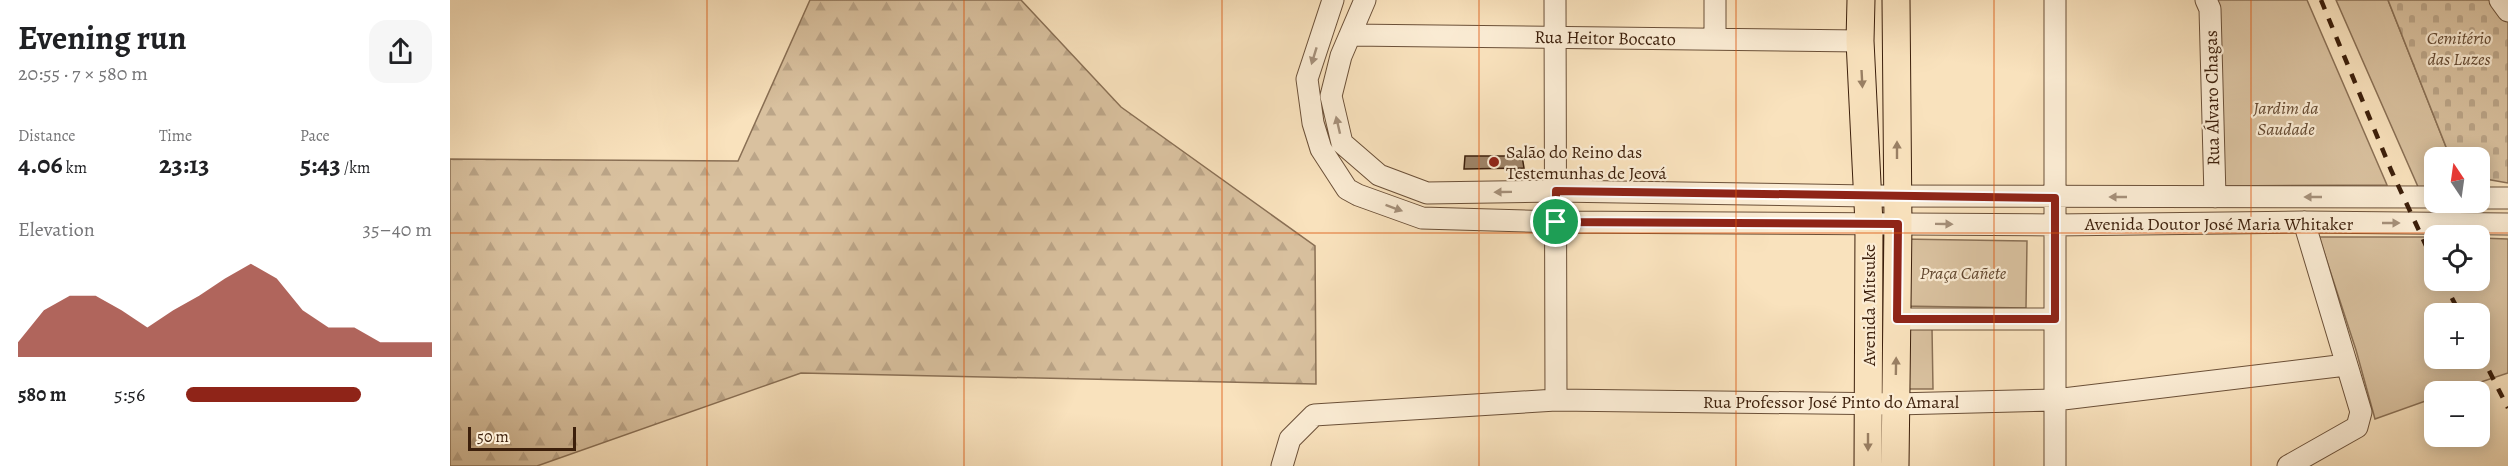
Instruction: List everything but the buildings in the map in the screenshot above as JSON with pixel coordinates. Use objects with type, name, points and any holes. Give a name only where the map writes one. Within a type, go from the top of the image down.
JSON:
[{"type":"main road","name":"Avenida Mitsuke","points":[[1861,0],[1860,41],[1869,224],[1868,466]]},
{"type":"main road","name":"Avenida Mitsuke","points":[[1895,466],[1898,224],[1896,0]]},
{"type":"street","name":"Avenida Doutor José Maria Whitaker","points":[[1333,0],[1307,79],[1313,123],[1321,149],[1347,189],[1422,218],[1556,222],[1869,224],[2055,225],[2304,222],[2508,224]]},
{"type":"street","name":"Avenida Doutor José Maria Whitaker","points":[[1365,0],[1341,56],[1331,96],[1342,143],[1379,175],[1427,193],[1556,191],[2055,198],[2424,197]]},
{"type":"street","points":[[1555,0],[1556,400]]},
{"type":"street","points":[[1715,0],[1715,39]]},
{"type":"street","points":[[2055,0],[2055,466]]},
{"type":"street","name":"Rua Álvaro Chagas","points":[[2206,0],[2210,9],[2215,197]]},
{"type":"street","points":[[2500,0],[2508,11]]},
{"type":"street","name":"Rua Heitor Boccato","points":[[1350,35],[1860,41]]},
{"type":"street","points":[[2490,198],[2508,198]]},
{"type":"street","points":[[2288,466],[2357,427],[2361,412],[2304,222]]},
{"type":"street","points":[[1897,319],[2055,319]]},
{"type":"street","name":"Rua Professor José Pinto do Amaral","points":[[1282,466],[1290,439],[1314,415],[1556,400],[1896,404],[2055,400],[2346,365]]},
{"type":"green space","points":[[810,0],[1021,0],[1121,107],[1315,246],[1316,384],[801,373],[537,466],[450,466],[450,159],[738,161]]},
{"type":"green space","name":"Jardim da Saudade","points":[[2215,0],[2307,0],[2387,185],[2222,186]]},
{"type":"green space","points":[[2336,0],[2388,0],[2446,147],[2424,147],[2424,190],[2419,189]]},
{"type":"green space","name":"Cemitério das Luzes","points":[[2388,0],[2508,0],[2508,183],[2490,180],[2490,147],[2446,147]]},
{"type":"green space","points":[[2319,237],[2424,237],[2424,291],[2490,291],[2490,238],[2508,239],[2508,373],[2484,381],[2424,381],[2424,402],[2375,419],[2356,350]]},
{"type":"green space","name":"Praça Cañete","points":[[1901,239],[2027,241],[2026,308],[1900,306]]},
{"type":"green space","points":[[1898,328],[1932,328],[1933,389],[1898,389]]},
{"type":"railway","points":[[2321,0],[2391,170],[2424,241]]},
{"type":"railway","points":[[2448,291],[2454,303]]},
{"type":"railway","points":[[2488,369],[2508,408]]},
{"type":"place","name":"Salão do Reino das Testemunhas de Jeová","points":[[1494,162]]},
{"type":"route","points":[[1556,191],[2055,198],[2055,319],[1897,319],[1898,224],[1556,222],[1556,191]]}]
